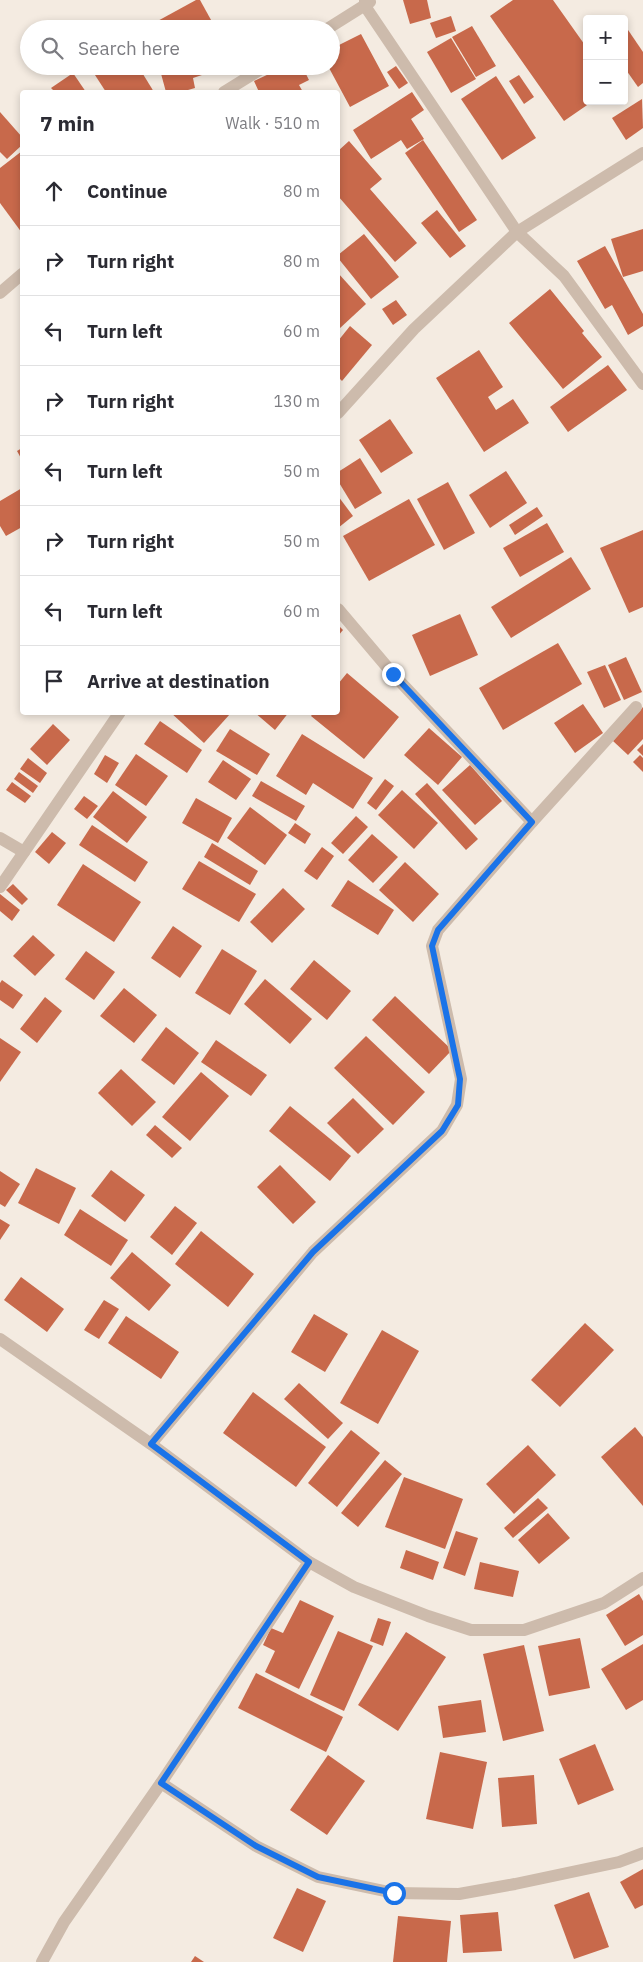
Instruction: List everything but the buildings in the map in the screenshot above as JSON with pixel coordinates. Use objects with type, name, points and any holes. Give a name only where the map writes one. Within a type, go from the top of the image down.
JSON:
[{"type":"street","points":[[340,20],[367,2],[517,232],[564,276],[643,384]]},
{"type":"street","points":[[227,90],[251,75]]},
{"type":"street","points":[[340,411],[414,329],[517,232],[643,153]]},
{"type":"street","points":[[0,293],[20,276]]},
{"type":"street","points":[[340,612],[393,674],[532,822]]},
{"type":"street","points":[[151,1444],[313,1252],[442,1131],[458,1105],[460,1079],[432,946],[438,930],[636,707]]},
{"type":"street","points":[[0,887],[118,715]]},
{"type":"street","points":[[0,838],[24,852]]},
{"type":"street","points":[[0,1339],[151,1444],[309,1562],[354,1587],[471,1630],[524,1630],[604,1603],[643,1578]]},
{"type":"street","points":[[42,1962],[64,1922],[161,1783],[309,1562]]},
{"type":"street","points":[[161,1783],[256,1846],[318,1877],[394,1893],[468,1892],[619,1862],[643,1853]]},
{"type":"route","points":[[393,674],[532,822],[438,930],[432,946],[460,1079],[458,1105],[442,1131],[313,1252],[151,1444],[309,1562],[161,1783],[256,1846],[318,1877],[394,1893]]}]
